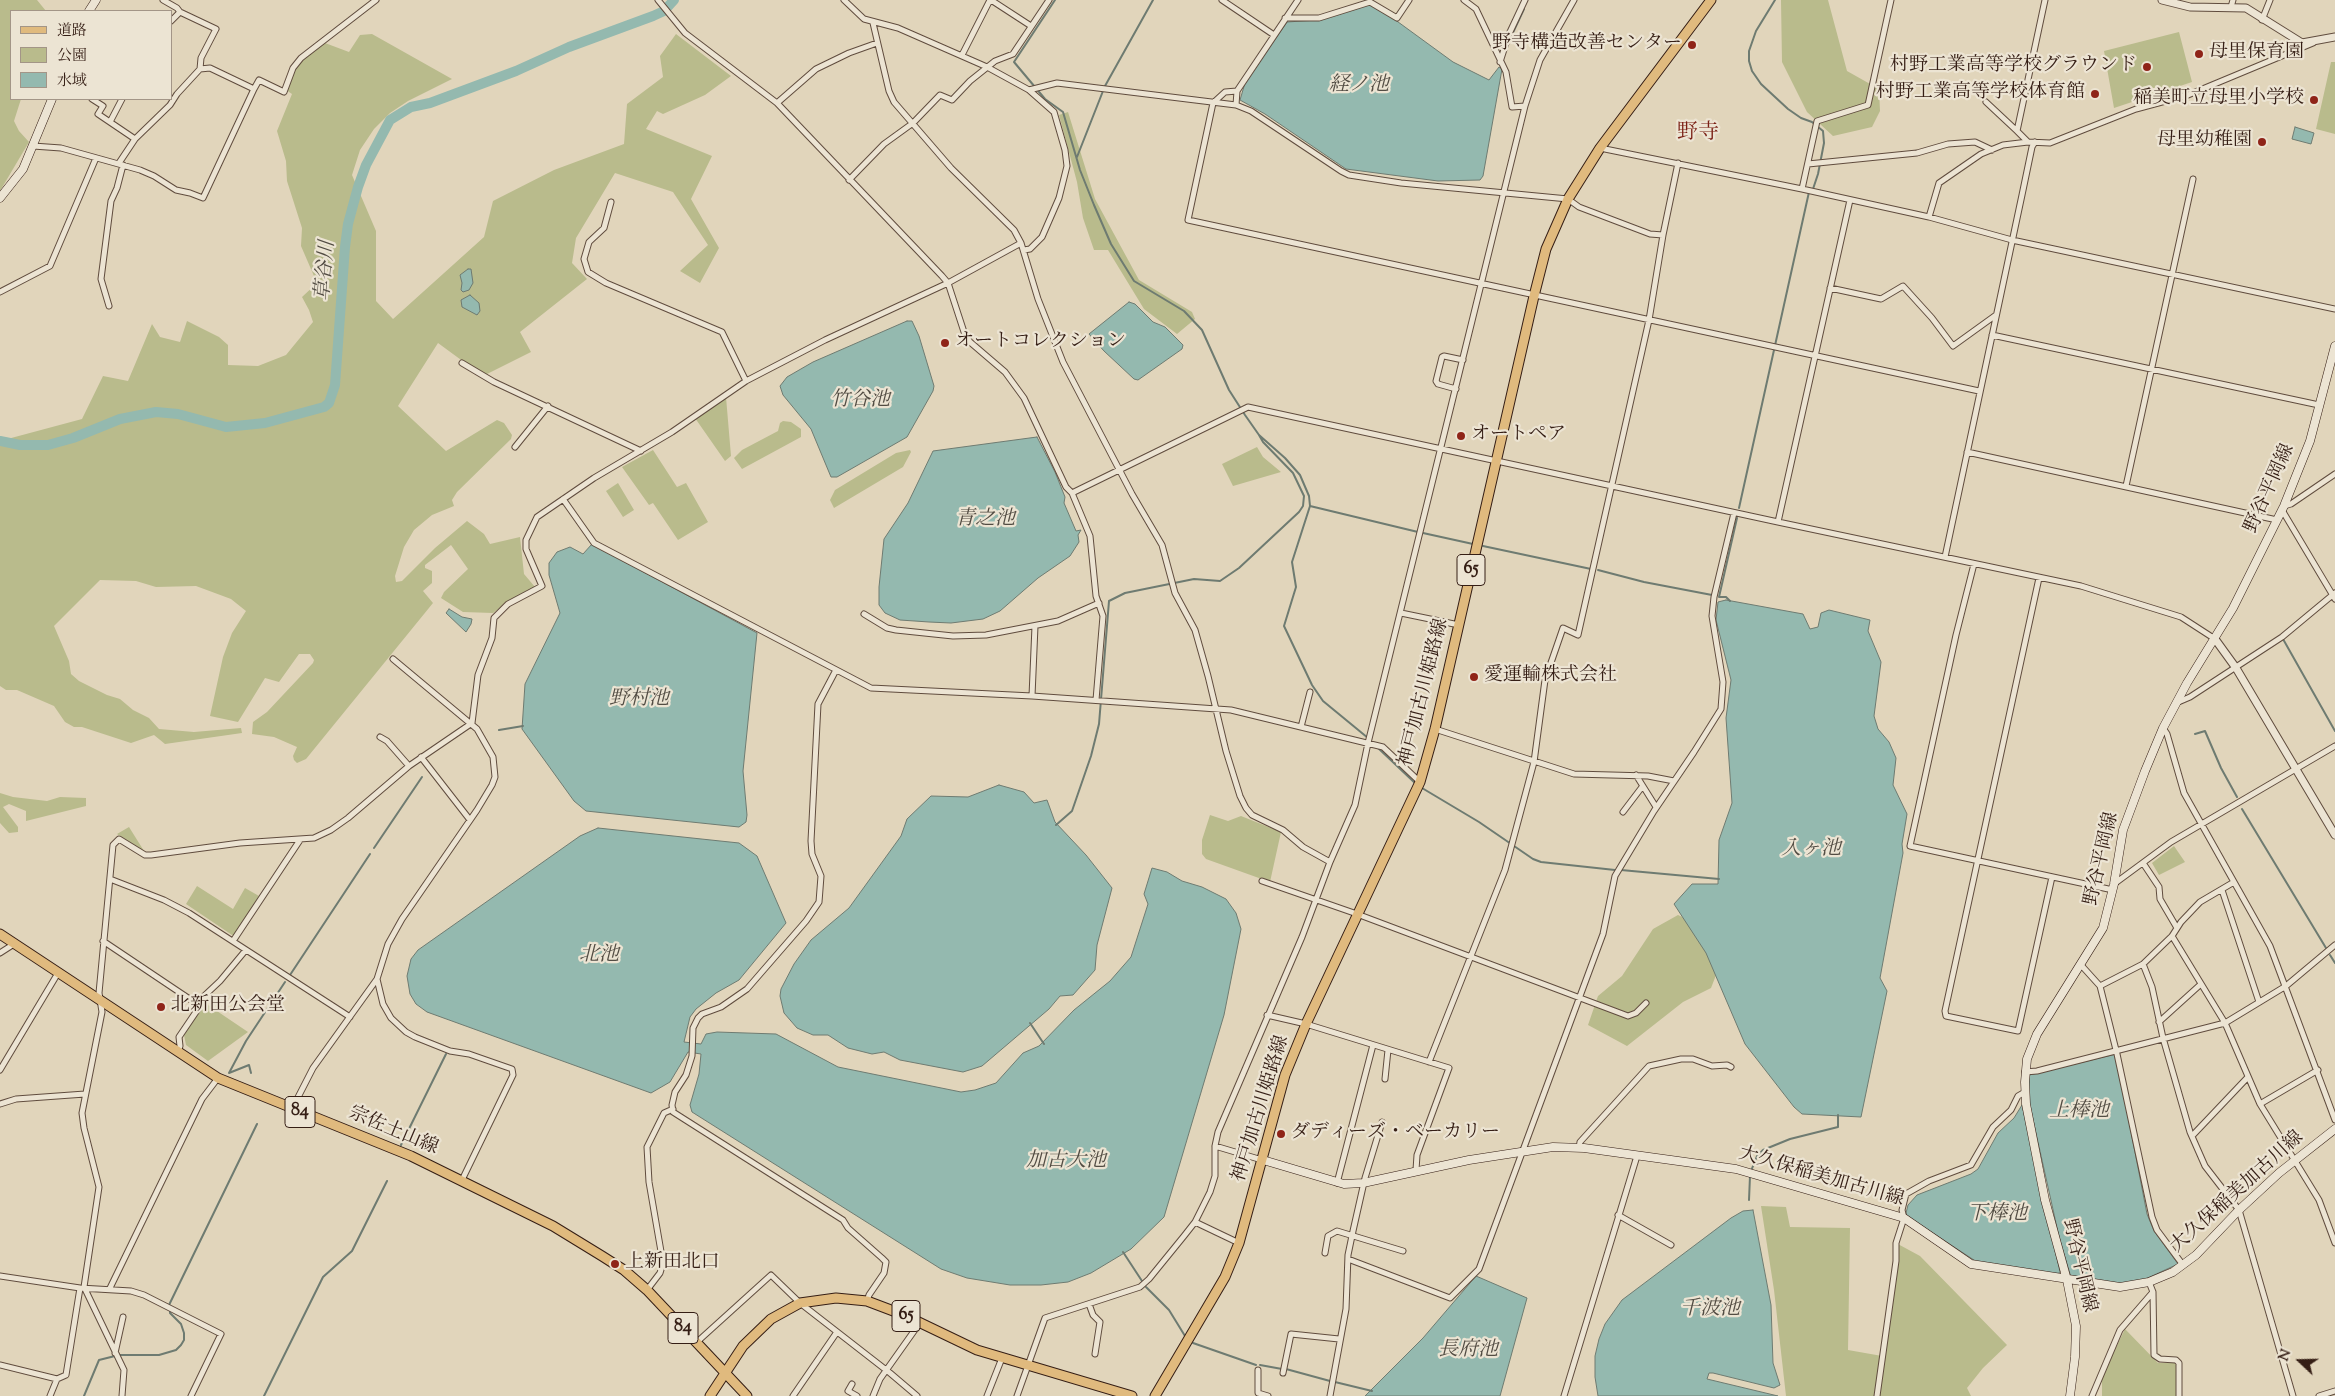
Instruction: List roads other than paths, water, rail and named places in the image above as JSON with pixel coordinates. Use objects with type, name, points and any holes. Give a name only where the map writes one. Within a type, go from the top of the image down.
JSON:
[{"type":"main road","name":"神戸加古川姫路線","points":[[1155,1396],[1225,1277],[1239,1243],[1285,1075],[1306,1024],[1420,782],[1436,729],[1496,460],[1546,249],[1568,199],[1600,148],[1711,0]]},
{"type":"main road","points":[[0,198],[23,168],[52,100]]},
{"type":"main road","name":"野谷平岡線","points":[[2070,1396],[2075,1357],[2076,1326],[2067,1280],[2045,1200],[2025,1092],[2027,1058],[2037,1034],[2103,928],[2113,887],[2123,830],[2163,728],[2233,608],[2283,508],[2305,456],[2335,346]]},
{"type":"main road","name":"宗佐土山線","points":[[0,934],[218,1078],[411,1156],[553,1226],[624,1270],[647,1290],[747,1396]]},
{"type":"main road","name":"大久保稲美加古川線","points":[[1263,1160],[1337,1183],[1364,1184],[1416,1170],[1553,1146],[1746,1171],[1904,1218],[1971,1264],[2120,1287],[2149,1282],[2173,1272],[2196,1255],[2238,1210],[2279,1173],[2335,1129]]},
{"type":"main road","name":"65","points":[[710,1396],[743,1346],[758,1329],[783,1311],[800,1303],[836,1298],[867,1301],[904,1315],[977,1350],[1132,1396]]},
{"type":"street","points":[[109,306],[101,279],[111,201],[117,188],[121,164],[135,139],[170,105],[177,94],[200,69],[201,58],[216,29],[180,12],[164,0]]},
{"type":"street","points":[[33,146],[61,148],[148,172],[176,190],[190,192],[203,198],[259,80],[284,92],[293,68],[301,58],[376,0]]},
{"type":"street","points":[[658,0],[670,16],[696,43],[777,103],[948,283],[964,332],[970,342],[1005,372],[1024,398],[1066,487],[1072,493],[1090,536],[1099,603],[1103,616],[1099,700]]},
{"type":"street","points":[[844,0],[849,2],[864,19],[872,23],[898,28],[988,67],[1029,90],[1054,112],[1065,150],[1066,166],[1059,198],[1042,237],[1030,250],[1024,250]]},
{"type":"street","points":[[962,55],[991,0],[1031,26]]},
{"type":"street","points":[[849,180],[884,144],[913,123],[940,95],[952,100],[995,61],[1013,54],[1049,0]]},
{"type":"street","points":[[1222,0],[1274,35]]},
{"type":"street","points":[[1236,105],[1237,91],[1298,0]]},
{"type":"street","points":[[1285,18],[1320,18],[1370,2],[1397,18],[1409,0]]},
{"type":"street","points":[[1464,0],[1476,9],[1506,72],[1512,107],[1525,106]]},
{"type":"street","points":[[1500,62],[1509,34],[1525,0]]},
{"type":"street","points":[[1017,1396],[1045,1318],[1140,1286],[1169,1256],[1195,1222],[1210,1192],[1215,1176],[1215,1146],[1218,1132],[1302,937],[1330,862],[1352,814],[1525,106],[1540,60],[1574,0]]},
{"type":"street","points":[[1802,189],[1817,121],[1868,104],[1891,0]]},
{"type":"street","points":[[2017,130],[2045,0]]},
{"type":"street","points":[[2162,0],[2190,7],[2232,3],[2246,8],[2262,20],[2302,43],[2335,38]]},
{"type":"street","points":[[2262,20],[2270,0]]},
{"type":"street","points":[[172,20],[180,12]]},
{"type":"street","points":[[872,23],[894,102],[951,168],[1014,230],[1021,243],[1027,268],[1063,362],[1162,545],[1172,585],[1195,630],[1226,751],[1240,796],[1246,808],[1252,815],[1283,830],[1303,847],[1330,862]]},
{"type":"street","points":[[1929,217],[1939,184],[1981,154],[2003,145],[2028,142],[2050,143],[2121,115],[2188,94],[2316,42]]},
{"type":"street","points":[[777,103],[816,69],[849,53],[877,43]]},
{"type":"street","points":[[200,69],[210,68],[254,89]]},
{"type":"street","points":[[1029,90],[1057,83],[1213,104],[1236,105],[1251,110],[1341,171],[1350,174],[1401,183],[1568,199],[1579,207],[1650,234],[1663,235]]},
{"type":"street","points":[[1237,91],[1225,92],[1213,104],[1188,220],[1980,391]]},
{"type":"street","points":[[94,100],[103,106],[98,114],[135,139]]},
{"type":"street","points":[[110,122],[121,100]]},
{"type":"street","points":[[1986,102],[2028,142]]},
{"type":"street","points":[[1808,164],[1824,164],[1917,153],[1948,144],[1975,142],[1992,150]]},
{"type":"street","points":[[1944,557],[2032,147],[2035,142]]},
{"type":"street","points":[[1600,148],[1802,189],[1929,217],[2012,240],[2335,309]]},
{"type":"street","points":[[0,292],[50,266],[96,158]]},
{"type":"street","points":[[1429,1062],[1472,958],[1505,870],[1534,762],[1545,680],[1564,628],[1578,635],[1649,320],[1663,235],[1678,163]]},
{"type":"street","points":[[2126,486],[2192,179]]},
{"type":"street","points":[[1778,522],[1850,200]]},
{"type":"street","points":[[611,202],[604,228],[589,242],[584,259],[588,272],[606,283],[722,332],[746,381]]},
{"type":"street","points":[[0,1365],[57,1379],[66,1375],[70,1361],[99,1187],[82,1121],[85,1094],[102,1012],[99,993],[113,845],[119,839],[145,855],[152,855],[240,844],[300,840],[314,838],[331,830],[409,766],[472,723],[478,674],[492,638],[494,618],[508,604],[542,586],[526,549],[526,540],[537,517],[594,478],[641,451],[746,381],[825,340],[948,283],[1021,243]]},
{"type":"street","points":[[1830,288],[1881,299],[1903,286],[1932,318],[1953,346],[1996,315]]},
{"type":"street","points":[[1992,335],[2319,405]]},
{"type":"street","points":[[1456,389],[1438,384],[1436,381],[1442,357],[1463,360]]},
{"type":"street","points":[[462,363],[494,382],[641,451]]},
{"type":"street","points":[[515,447],[548,406]]},
{"type":"street","points":[[1072,493],[1248,407],[1734,513],[2081,586],[2181,617],[2215,639],[2236,668],[2335,835]]},
{"type":"street","points":[[1967,452],[2277,520]]},
{"type":"street","points":[[2176,704],[2236,668],[2282,637],[2334,596],[2283,508],[2335,474]]},
{"type":"street","points":[[563,499],[594,542],[871,688],[1215,708],[1383,747],[1420,782]]},
{"type":"street","points":[[1348,1259],[1450,1298],[1479,1269],[1578,997],[1603,934],[1615,876],[1656,807],[1721,709],[1723,682],[1712,616],[1714,597],[1734,513]]},
{"type":"street","points":[[1974,564],[1956,635],[1910,846],[2052,877],[2113,887],[2171,842],[2335,746]]},
{"type":"street","points":[[2039,578],[1946,1016],[2014,1032],[2018,1031],[2052,877]]},
{"type":"street","points":[[864,614],[887,628],[953,636],[986,635],[1058,621],[1099,603]]},
{"type":"street","points":[[1402,614],[1459,625]]},
{"type":"street","points":[[1032,696],[1035,626]]},
{"type":"street","points":[[292,1108],[313,1068],[377,979],[391,936],[470,820],[492,786],[495,777],[493,757],[472,723],[393,659]]},
{"type":"street","points":[[836,670],[818,704],[811,841],[812,854],[821,876],[819,902],[806,921],[747,989],[721,1007],[702,1014],[698,1018],[693,1028],[692,1056],[686,1075],[676,1092],[673,1112],[843,1220],[848,1228],[886,1262],[884,1272],[867,1301]]},
{"type":"street","points":[[1300,727],[1310,692]]},
{"type":"street","points":[[2163,728],[2167,734],[2184,793],[2270,946],[2318,1070],[2335,1120]]},
{"type":"street","points":[[1436,729],[1574,774],[1636,775],[1674,781]]},
{"type":"street","points":[[380,737],[409,766]]},
{"type":"street","points":[[421,757],[470,820]]},
{"type":"street","points":[[1636,775],[1656,807]]},
{"type":"street","points":[[1623,812],[1642,787]]},
{"type":"street","points":[[232,942],[300,840]]},
{"type":"street","points":[[2143,863],[2159,887],[2160,899],[2177,928]]},
{"type":"street","points":[[110,879],[164,900],[350,1017]]},
{"type":"street","points":[[1262,881],[1358,914],[1628,1016],[1636,1013],[1646,1003]]},
{"type":"street","points":[[2100,986],[2143,964],[2172,936],[2200,902],[2234,882]]},
{"type":"street","points":[[2222,890],[2259,1002]]},
{"type":"street","points":[[2172,936],[2225,1023],[2260,1104],[2319,1200],[2334,1239]]},
{"type":"street","points":[[103,941],[200,1006]]},
{"type":"street","points":[[0,953],[14,944]]},
{"type":"street","points":[[2025,1072],[2037,1071],[2225,1023],[2286,986],[2335,945]]},
{"type":"street","points":[[178,1052],[180,1046],[179,1037],[200,1006],[203,997],[220,981],[245,950]]},
{"type":"street","points":[[2143,964],[2152,987],[2163,1038],[2192,1136],[2205,1166],[2238,1210],[2293,1396]]},
{"type":"street","points":[[2081,965],[2100,986],[2116,1050],[2152,1217],[2157,1230],[2182,1265]]},
{"type":"street","points":[[0,1070],[58,973]]},
{"type":"street","points":[[377,979],[383,1004],[391,1018],[406,1032],[450,1051],[469,1054],[512,1070],[513,1075],[462,1180]]},
{"type":"street","points":[[2159,1022],[2201,984]]},
{"type":"street","points":[[1267,1015],[1306,1024],[1449,1068],[1418,1155],[1416,1170]]},
{"type":"street","points":[[1337,1183],[1373,1045]]},
{"type":"street","points":[[1385,1079],[1388,1050]]},
{"type":"street","points":[[1579,1148],[1580,1142],[1649,1066],[1681,1059],[1693,1059],[1712,1066],[1727,1064],[1731,1067]]},
{"type":"street","points":[[2260,1104],[2318,1070]]},
{"type":"street","points":[[2192,1136],[2248,1077]]},
{"type":"street","points":[[110,1288],[202,1099],[218,1078]]},
{"type":"street","points":[[1877,1396],[1896,1260],[1896,1243],[1904,1218],[1902,1210],[1906,1194],[1929,1181],[1971,1165],[1992,1127],[2011,1110],[2018,1096],[2025,1092]]},
{"type":"street","points":[[0,1104],[16,1099],[85,1094]]},
{"type":"street","points":[[647,1290],[660,1273],[663,1262],[649,1182],[647,1147],[664,1113],[673,1109]]},
{"type":"street","points":[[1330,1396],[1346,1308],[1348,1259],[1352,1235],[1382,1122]]},
{"type":"street","points":[[1215,1146],[1263,1160]]},
{"type":"street","points":[[1564,1396],[1637,1156]]},
{"type":"street","points":[[1618,1215],[1671,1245]]},
{"type":"street","points":[[1195,1222],[1239,1243]]},
{"type":"street","points":[[1326,1253],[1326,1243],[1330,1233],[1337,1231],[1403,1251]]},
{"type":"street","points":[[697,1342],[771,1275],[800,1303],[916,1396]]},
{"type":"street","points":[[0,1276],[82,1288],[110,1288],[144,1295],[221,1334],[191,1396]]},
{"type":"street","points":[[2149,1282],[2153,1292],[2154,1355],[2160,1359],[2176,1360],[2179,1363],[2179,1396]]},
{"type":"street","points":[[82,1288],[124,1370],[122,1396]]},
{"type":"street","points":[[2092,1396],[2120,1330],[2153,1292]]},
{"type":"street","points":[[1089,1304],[1093,1315],[1100,1322],[1095,1354]]},
{"type":"street","points":[[115,1353],[123,1317]]},
{"type":"street","points":[[873,1396],[880,1379],[920,1324]]},
{"type":"street","points":[[794,1396],[837,1332]]},
{"type":"street","points":[[1283,1372],[1291,1334],[1340,1339]]},
{"type":"street","points":[[987,1396],[1002,1358]]},
{"type":"street","points":[[1258,1370],[1258,1393],[1268,1396]]},
{"type":"street","points":[[50,1396],[57,1379]]},
{"type":"street","points":[[852,1384],[848,1391],[857,1396]]},
{"type":"street","points":[[2319,1396],[2335,1391]]},
{"type":"water","name":"経ノ池","points":[[1369,4],[1394,19],[1453,62],[1489,80],[1499,67],[1502,69],[1483,176],[1480,180],[1438,181],[1346,169],[1265,114],[1240,100],[1245,83],[1287,22],[1317,20]]},
{"type":"water","points":[[2295,127],[2314,133],[2311,144],[2292,139]]},
{"type":"water","points":[[471,269],[473,283],[469,290],[463,292],[461,290],[460,275]]},
{"type":"water","points":[[470,295],[479,303],[480,311],[477,315],[462,307],[461,300]]},
{"type":"water","points":[[1129,302],[1135,304],[1153,322],[1165,327],[1183,345],[1182,349],[1138,380],[1134,379],[1104,351],[1089,334]]},
{"type":"water","name":"竹谷池","points":[[907,321],[912,321],[919,336],[934,386],[933,391],[907,437],[837,477],[831,477],[811,429],[783,395],[780,386],[787,377],[813,362]]},
{"type":"water","name":"青之池","points":[[1037,437],[1055,472],[1065,497],[1064,503],[1076,531],[1081,530],[1078,535],[1079,542],[1070,556],[1038,578],[1000,611],[983,619],[951,623],[929,622],[900,620],[885,613],[879,605],[884,539],[908,503],[933,451]]},
{"type":"water","name":"野村池","points":[[592,544],[757,633],[743,771],[747,815],[746,822],[739,827],[586,811],[574,801],[522,729],[525,684],[560,613],[549,575],[549,563],[557,552],[570,547],[583,554]]},
{"type":"water","name":"入ヶ池","points":[[1726,600],[1803,614],[1810,629],[1818,627],[1821,613],[1829,610],[1870,620],[1868,631],[1881,662],[1874,716],[1878,729],[1889,742],[1896,758],[1893,785],[1907,814],[1902,844],[1903,853],[1880,978],[1887,991],[1861,1117],[1802,1114],[1794,1107],[1745,1044],[1706,953],[1674,904],[1692,884],[1718,884],[1719,840],[1732,803],[1726,718],[1731,680],[1716,620],[1718,602]]},
{"type":"water","points":[[449,609],[462,617],[472,619],[466,632],[446,613]]},
{"type":"water","points":[[999,785],[1024,792],[1034,803],[1047,800],[1055,822],[1086,855],[1112,888],[1097,945],[1095,970],[1073,995],[1060,996],[1049,1009],[982,1066],[963,1072],[900,1060],[884,1052],[872,1054],[848,1048],[828,1035],[813,1035],[797,1028],[784,1013],[780,996],[781,989],[794,964],[811,940],[849,908],[901,836],[907,819],[931,796],[968,797]]},
{"type":"water","name":"加古大池","points":[[598,828],[739,843],[757,856],[786,923],[739,980],[716,993],[696,1009],[690,1017],[684,1042],[701,1044],[706,1034],[717,1032],[776,1034],[838,1067],[961,1092],[975,1090],[996,1083],[1023,1053],[1039,1046],[1074,1010],[1110,981],[1131,957],[1148,904],[1144,894],[1152,868],[1167,872],[1182,881],[1202,887],[1226,899],[1236,913],[1241,929],[1224,1015],[1164,1217],[1131,1249],[1091,1273],[1068,1282],[1041,1285],[1010,1285],[967,1278],[941,1269],[692,1112],[690,1105],[699,1074],[701,1054],[688,1052],[670,1082],[651,1093],[427,1012],[416,1004],[410,994],[407,976],[411,959],[418,950],[580,836]]},
{"type":"water","name":"上棒池","points":[[2116,1054],[2147,1214],[2154,1231],[2178,1264],[2141,1281],[2115,1285],[2071,1277],[2060,1241],[2028,1097],[2029,1075]]},
{"type":"water","name":"下棒池","points":[[2022,1105],[2060,1272],[2056,1275],[1977,1262],[1907,1216],[1906,1213],[1908,1205],[1917,1195],[1971,1174],[1978,1169],[1998,1133],[2014,1118]]},
{"type":"water","name":"千波池","points":[[1753,1210],[1771,1305],[1773,1363],[1780,1385],[1774,1388],[1713,1373],[1709,1373],[1707,1379],[1778,1396],[1598,1396],[1595,1377],[1595,1356],[1599,1339],[1605,1324],[1622,1300],[1731,1218],[1743,1211]]},
{"type":"water","name":"長府池","points":[[1476,1276],[1527,1298],[1500,1396],[1365,1396],[1423,1338]]},
{"type":"waterway","name":"草谷川","points":[[0,441],[20,445],[48,445],[73,438],[120,419],[156,412],[178,414],[226,427],[265,423],[324,407],[329,403],[335,385],[348,224],[366,165],[390,120],[411,107],[430,103],[516,71],[569,47],[653,16],[664,11],[674,0]]},
{"type":"waterway","points":[[1055,0],[1014,62],[1045,99],[1063,112],[1080,170],[1094,205],[1111,244],[1134,281],[1184,311],[1202,330],[1229,390],[1245,415],[1259,435],[1285,458],[1300,475],[1309,496],[1310,506],[1292,562],[1296,587],[1284,626],[1312,685],[1323,701],[1368,738]]},
{"type":"waterway","points":[[1105,86],[1153,0]]},
{"type":"waterway","points":[[1775,0],[1756,31],[1749,51],[1749,61],[1752,71],[1761,84],[1788,109],[1801,118],[1812,122],[1823,131],[1824,143],[1813,189]]},
{"type":"waterway","points":[[1510,39],[1524,9]]},
{"type":"waterway","points":[[1077,157],[1103,91]]},
{"type":"waterway","points":[[1739,508],[1809,192]]},
{"type":"waterway","points":[[1056,825],[1072,811],[1091,756],[1099,724],[1109,601],[1125,593],[1194,579],[1220,581],[1239,568],[1299,512],[1303,506],[1304,496],[1293,473],[1263,442],[1259,435]]},
{"type":"waterway","points":[[1310,506],[1418,532]]},
{"type":"waterway","points":[[1730,601],[1726,597],[1719,597],[1737,518]]},
{"type":"waterway","points":[[1423,533],[1473,544]]},
{"type":"waterway","points":[[1483,546],[1591,569]]},
{"type":"waterway","points":[[1598,570],[1644,582],[1712,595]]},
{"type":"waterway","points":[[2283,639],[2335,731]]},
{"type":"waterway","points":[[499,730],[523,726]]},
{"type":"waterway","points":[[2195,734],[2205,731],[2221,768],[2237,797]]},
{"type":"waterway","points":[[1377,747],[1415,783]]},
{"type":"waterway","points":[[374,848],[422,777]]},
{"type":"waterway","points":[[1422,788],[1479,822],[1533,859],[1541,862],[1615,870]]},
{"type":"waterway","points":[[2242,809],[2326,948]]},
{"type":"waterway","points":[[290,975],[370,854]]},
{"type":"waterway","points":[[1621,870],[1719,879]]},
{"type":"waterway","points":[[2330,955],[2335,963]]},
{"type":"waterway","points":[[251,1073],[249,1065],[229,1073],[246,1041],[285,982]]},
{"type":"waterway","points":[[1030,1023],[1044,1044]]},
{"type":"waterway","points":[[401,1145],[446,1054]]},
{"type":"waterway","points":[[1751,1171],[1757,1156],[1763,1150],[1790,1139],[1838,1127],[1838,1115]]},
{"type":"waterway","points":[[169,1305],[257,1124]]},
{"type":"waterway","points":[[1749,1200],[1750,1176]]},
{"type":"waterway","points":[[264,1396],[323,1277],[352,1251],[387,1181]]},
{"type":"waterway","points":[[1123,1252],[1142,1281]]},
{"type":"waterway","points":[[1146,1287],[1169,1310],[1185,1336]]},
{"type":"waterway","points":[[84,1396],[99,1360],[119,1355],[159,1355],[176,1350],[184,1340],[184,1333],[181,1324],[170,1313],[170,1310]]},
{"type":"waterway","points":[[1193,1343],[1256,1365]]},
{"type":"waterway","points":[[1260,1365],[1282,1369]]},
{"type":"waterway","points":[[1286,1369],[1330,1381]]},
{"type":"waterway","points":[[1335,1382],[1372,1391]]},
{"type":"place","name":"野寺構造改善センター","points":[[1692,45]]},
{"type":"place","name":"母里保育園","points":[[2199,54]]},
{"type":"place","name":"村野工業高等学校グラウンド","points":[[2147,67]]},
{"type":"place","name":"村野工業高等学校体育館","points":[[2095,94]]},
{"type":"place","name":"稲美町立母里小学校","points":[[2314,100]]},
{"type":"place","name":"母里幼稚園","points":[[2262,142]]},
{"type":"place","name":"オートコレクション","points":[[945,343]]},
{"type":"place","name":"オートペア","points":[[1461,436]]},
{"type":"place","name":"愛運輸株式会社","points":[[1474,677]]},
{"type":"place","name":"北新田公会堂","points":[[161,1007]]},
{"type":"place","name":"ダディーズ・ベーカリー","points":[[1281,1134]]},
{"type":"place","name":"上新田北口","points":[[615,1264]]},
{"type":"district","name":"野寺","points":[[1698,134]]},
{"type":"water label","name":"北池","points":[[599,957]]}]
